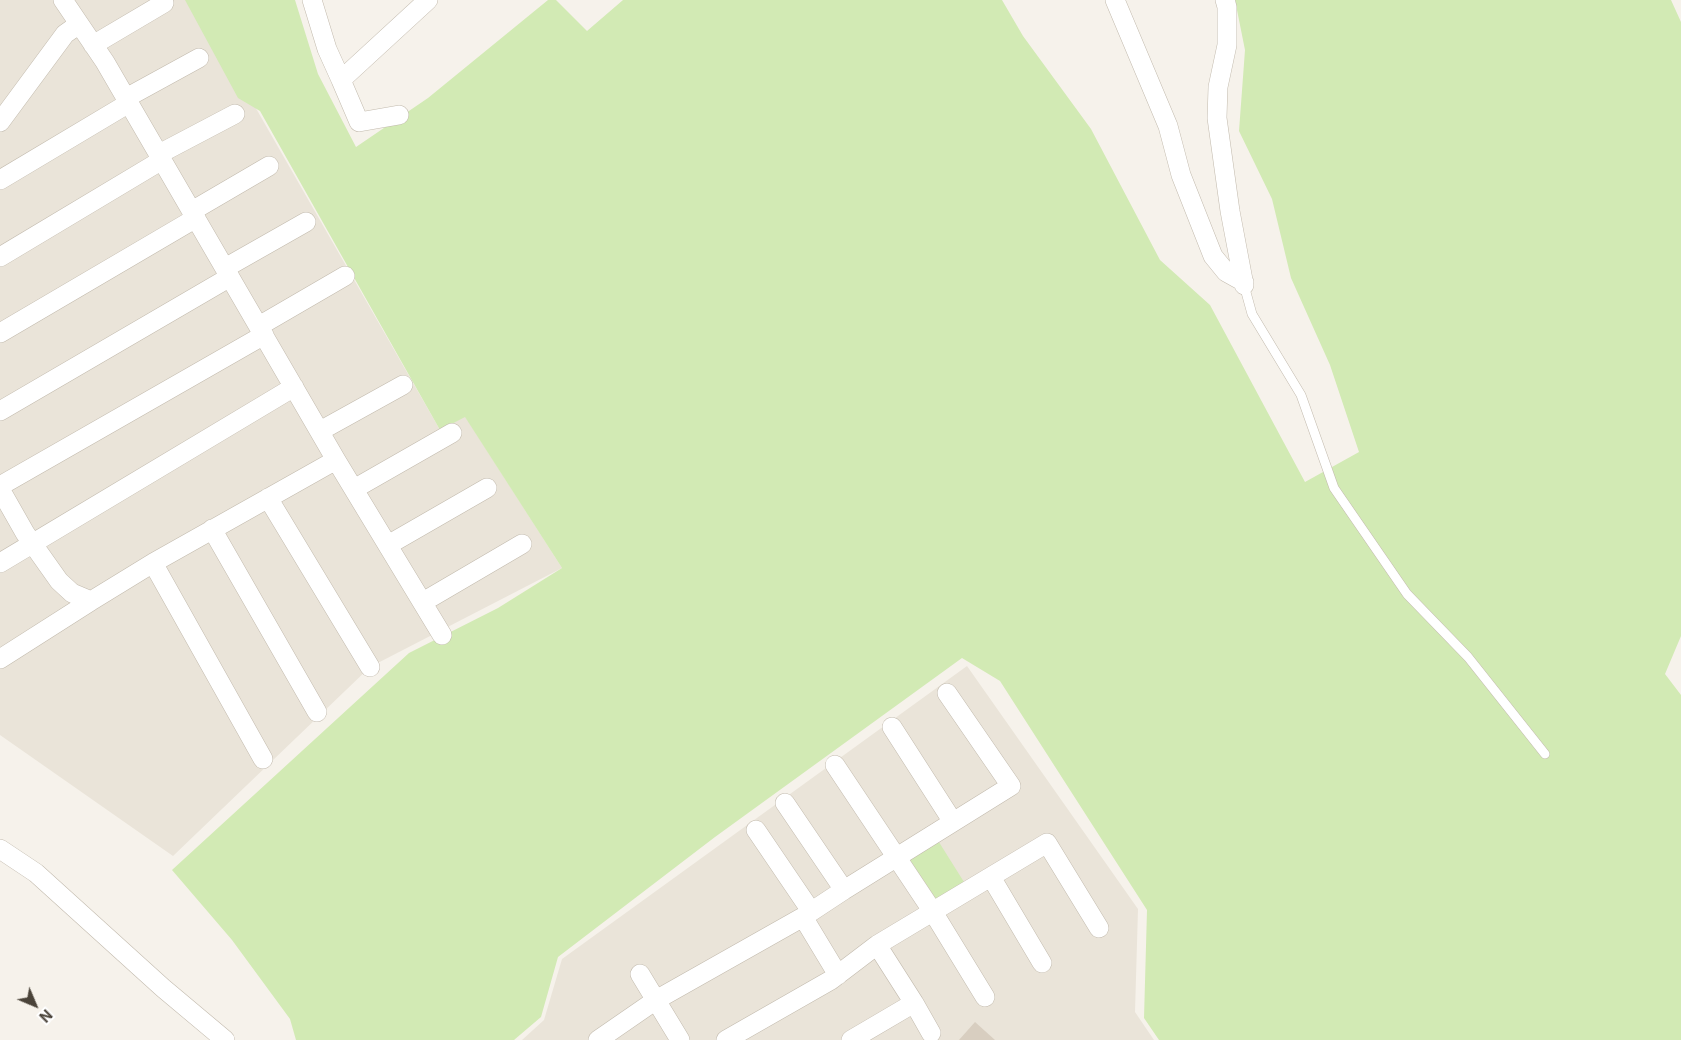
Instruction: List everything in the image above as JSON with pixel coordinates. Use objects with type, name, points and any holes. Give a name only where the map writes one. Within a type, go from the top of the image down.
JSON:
[{"type":"street","points":[[63,0],[128,101],[336,460],[442,634]]},
{"type":"street","points":[[312,0],[327,49],[359,122],[399,115]]},
{"type":"street","points":[[341,80],[428,0]]},
{"type":"street","points":[[1115,0],[1168,126],[1181,176],[1213,256],[1226,272],[1244,284]]},
{"type":"street","points":[[1225,0],[1228,7],[1227,45],[1218,87],[1218,118],[1230,211],[1244,284]]},
{"type":"street","points":[[93,45],[164,2]]},
{"type":"street","points":[[0,122],[65,34],[79,24]]},
{"type":"street","points":[[0,180],[199,58]]},
{"type":"street","points":[[0,257],[160,157],[235,114]]},
{"type":"street","points":[[0,333],[194,215],[269,166]]},
{"type":"street","points":[[0,411],[228,273],[306,222]]},
{"type":"street","points":[[91,601],[72,594],[59,581],[32,543],[0,488],[261,331],[345,276]]},
{"type":"street","points":[[320,431],[403,385]]},
{"type":"street","points":[[0,563],[294,387]]},
{"type":"street","points":[[354,489],[452,432]]},
{"type":"street","points":[[0,659],[153,563],[336,460]]},
{"type":"street","points":[[388,544],[487,488]]},
{"type":"street","points":[[268,498],[370,667]]},
{"type":"street","points":[[212,530],[317,712]]},
{"type":"street","points":[[423,602],[522,544]]},
{"type":"street","points":[[153,563],[263,759]]},
{"type":"street","points":[[598,1040],[656,1000],[807,914],[1011,786],[947,692]]},
{"type":"street","points":[[892,727],[953,822]]},
{"type":"street","points":[[835,765],[933,912],[985,998]]},
{"type":"street","points":[[785,804],[844,890]]},
{"type":"street","points":[[756,830],[807,914],[834,977]]},
{"type":"street","points":[[726,1040],[834,977],[877,945],[1047,843],[1099,928]]},
{"type":"street","points":[[0,849],[36,873],[163,988],[226,1040]]},
{"type":"street","points":[[990,877],[1042,963]]},
{"type":"street","points":[[877,945],[931,1033]]},
{"type":"street","points":[[640,974],[680,1040]]},
{"type":"street","points":[[851,1040],[914,1003]]},
{"type":"lane","points":[[1244,284],[1252,314],[1301,395],[1334,488],[1407,594],[1468,657],[1545,754]]},
{"type":"shaded area","points":[[0,0],[194,0],[440,430],[465,416],[562,568],[370,667],[173,856],[0,735]]},
{"type":"shaded area","points":[[967,666],[1138,909],[1135,1012],[1154,1040],[522,1040],[544,1020],[562,959]]},
{"type":"green space","points":[[185,0],[295,0],[318,74],[356,147],[428,98],[548,0],[556,0],[587,31],[623,0],[1002,0],[1023,36],[1091,129],[1160,260],[1210,305],[1305,482],[1359,452],[1330,365],[1291,278],[1272,199],[1239,131],[1245,50],[1235,0],[1671,0],[1681,22],[1681,636],[1665,674],[1681,695],[1681,1040],[1159,1040],[1144,1018],[1147,910],[1000,681],[962,658],[715,837],[558,957],[541,1017],[514,1040],[296,1040],[290,1019],[232,940],[172,870],[409,653],[498,608],[562,568],[465,417],[440,430],[260,111],[238,98]]},
{"type":"green space","points":[[937,839],[964,882],[936,899],[908,857]]},
{"type":"building","points":[[975,1022],[995,1040],[959,1040]]}]
